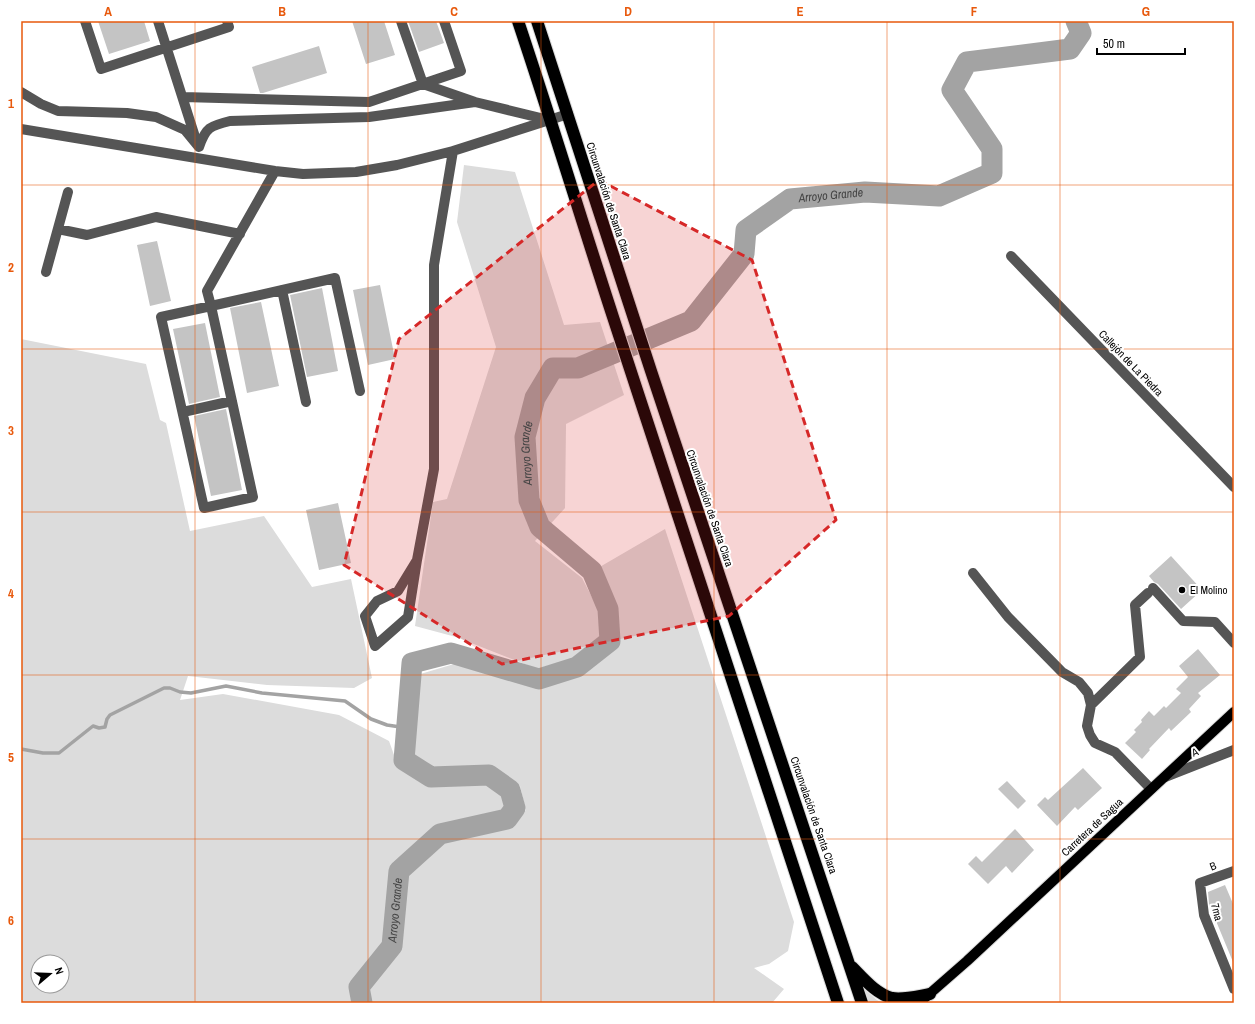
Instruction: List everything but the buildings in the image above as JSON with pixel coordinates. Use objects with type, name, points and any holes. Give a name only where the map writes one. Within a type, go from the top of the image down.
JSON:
[{"type":"highway","points":[[518,21],[838,1003]]},
{"type":"highway","name":"Circunvalación de Santa Clara","points":[[537,21],[650,371],[851,966],[862,1003]]},
{"type":"highway","points":[[851,966],[878,992],[892,998],[909,997],[930,999]]},
{"type":"main road","name":"Carretera de Sagua","points":[[919,1003],[930,999],[967,961],[1234,712]]},
{"type":"street","points":[[85,21],[101,69],[229,27],[227,21]]},
{"type":"street","points":[[158,21],[202,159]]},
{"type":"street","points":[[401,21],[423,84]]},
{"type":"street","points":[[182,96],[369,102],[461,71],[444,21]]},
{"type":"street","points":[[423,84],[475,102],[551,120]]},
{"type":"street","points":[[21,92],[41,104],[58,111],[127,113],[156,117],[185,130],[198,147]]},
{"type":"street","points":[[198,147],[203,136],[212,126],[230,121],[369,117],[475,102]]},
{"type":"street","points":[[21,129],[275,171],[303,174],[356,172],[397,165],[453,151],[568,114]]},
{"type":"street","points":[[416,560],[398,592],[377,601],[365,616],[375,646],[408,617],[416,560],[434,469],[434,265],[453,151]]},
{"type":"street","points":[[275,171],[207,291],[210,306],[232,401],[253,497],[204,508],[162,317],[210,306],[335,278],[360,390]]},
{"type":"street","points":[[46,272],[68,192]]},
{"type":"street","points":[[58,229],[87,235],[156,217],[240,234]]},
{"type":"street","name":"Callejón de La Piedra","points":[[1011,256],[1234,487]]},
{"type":"street","points":[[282,290],[306,402]]},
{"type":"street","points":[[183,412],[232,401]]},
{"type":"street","points":[[973,573],[1013,622],[1062,672],[1079,682],[1088,693],[1090,705],[1087,726],[1095,743],[1115,752],[1151,789]]},
{"type":"street","points":[[1090,705],[1140,657],[1135,605],[1150,591],[1183,621],[1215,622],[1234,643]]},
{"type":"street","name":"A","points":[[1164,777],[1234,750]]},
{"type":"street","name":"B","points":[[1200,883],[1234,871]]},
{"type":"street","name":"7ma","points":[[1200,883],[1204,915],[1234,989]]},
{"type":"highlighted area","points":[[599,180],[752,260],[836,520],[729,616],[502,664],[344,565],[399,339]]},
{"type":"shaded area","points":[[464,165],[515,172],[564,325],[600,322],[624,395],[566,424],[565,508],[535,541],[582,578],[598,609],[600,636],[571,659],[537,669],[456,637],[415,626],[433,502],[447,499],[496,347],[457,222]]},
{"type":"shaded area","points":[[21,339],[146,364],[160,420],[166,423],[190,531],[264,516],[312,587],[351,579],[372,678],[354,688],[267,685],[188,676],[180,700],[223,694],[339,715],[389,741],[398,766],[440,787],[487,783],[526,811],[520,786],[494,770],[433,769],[411,754],[417,675],[454,664],[537,687],[578,674],[616,647],[614,605],[598,568],[665,529],[794,922],[788,951],[769,964],[754,968],[784,989],[772,1003],[21,1003]]},
{"type":"shaded area","points":[[863,988],[877,1000],[884,1003],[868,1003]]},
{"type":"waterway","name":"Arroyo Grande","points":[[362,1003],[359,987],[392,946],[399,871],[440,834],[507,819],[515,808],[510,790],[489,775],[431,777],[404,760],[412,663],[451,653],[539,679],[577,667],[610,641],[608,609],[592,571],[540,527],[529,500],[525,437],[535,398],[553,368],[578,368],[691,321],[744,254],[746,230],[790,199],[865,192],[939,196],[992,173],[992,149],[952,90],[967,62],[1070,49],[1081,33],[1076,21]]},
{"type":"waterway","points":[[21,749],[43,753],[59,753],[93,726],[99,728],[105,727],[107,719],[110,715],[164,688],[191,693],[226,686],[262,693],[345,701],[371,719],[387,725],[407,728]]},
{"type":"place","name":"El Molino","points":[[1182,590]]}]
